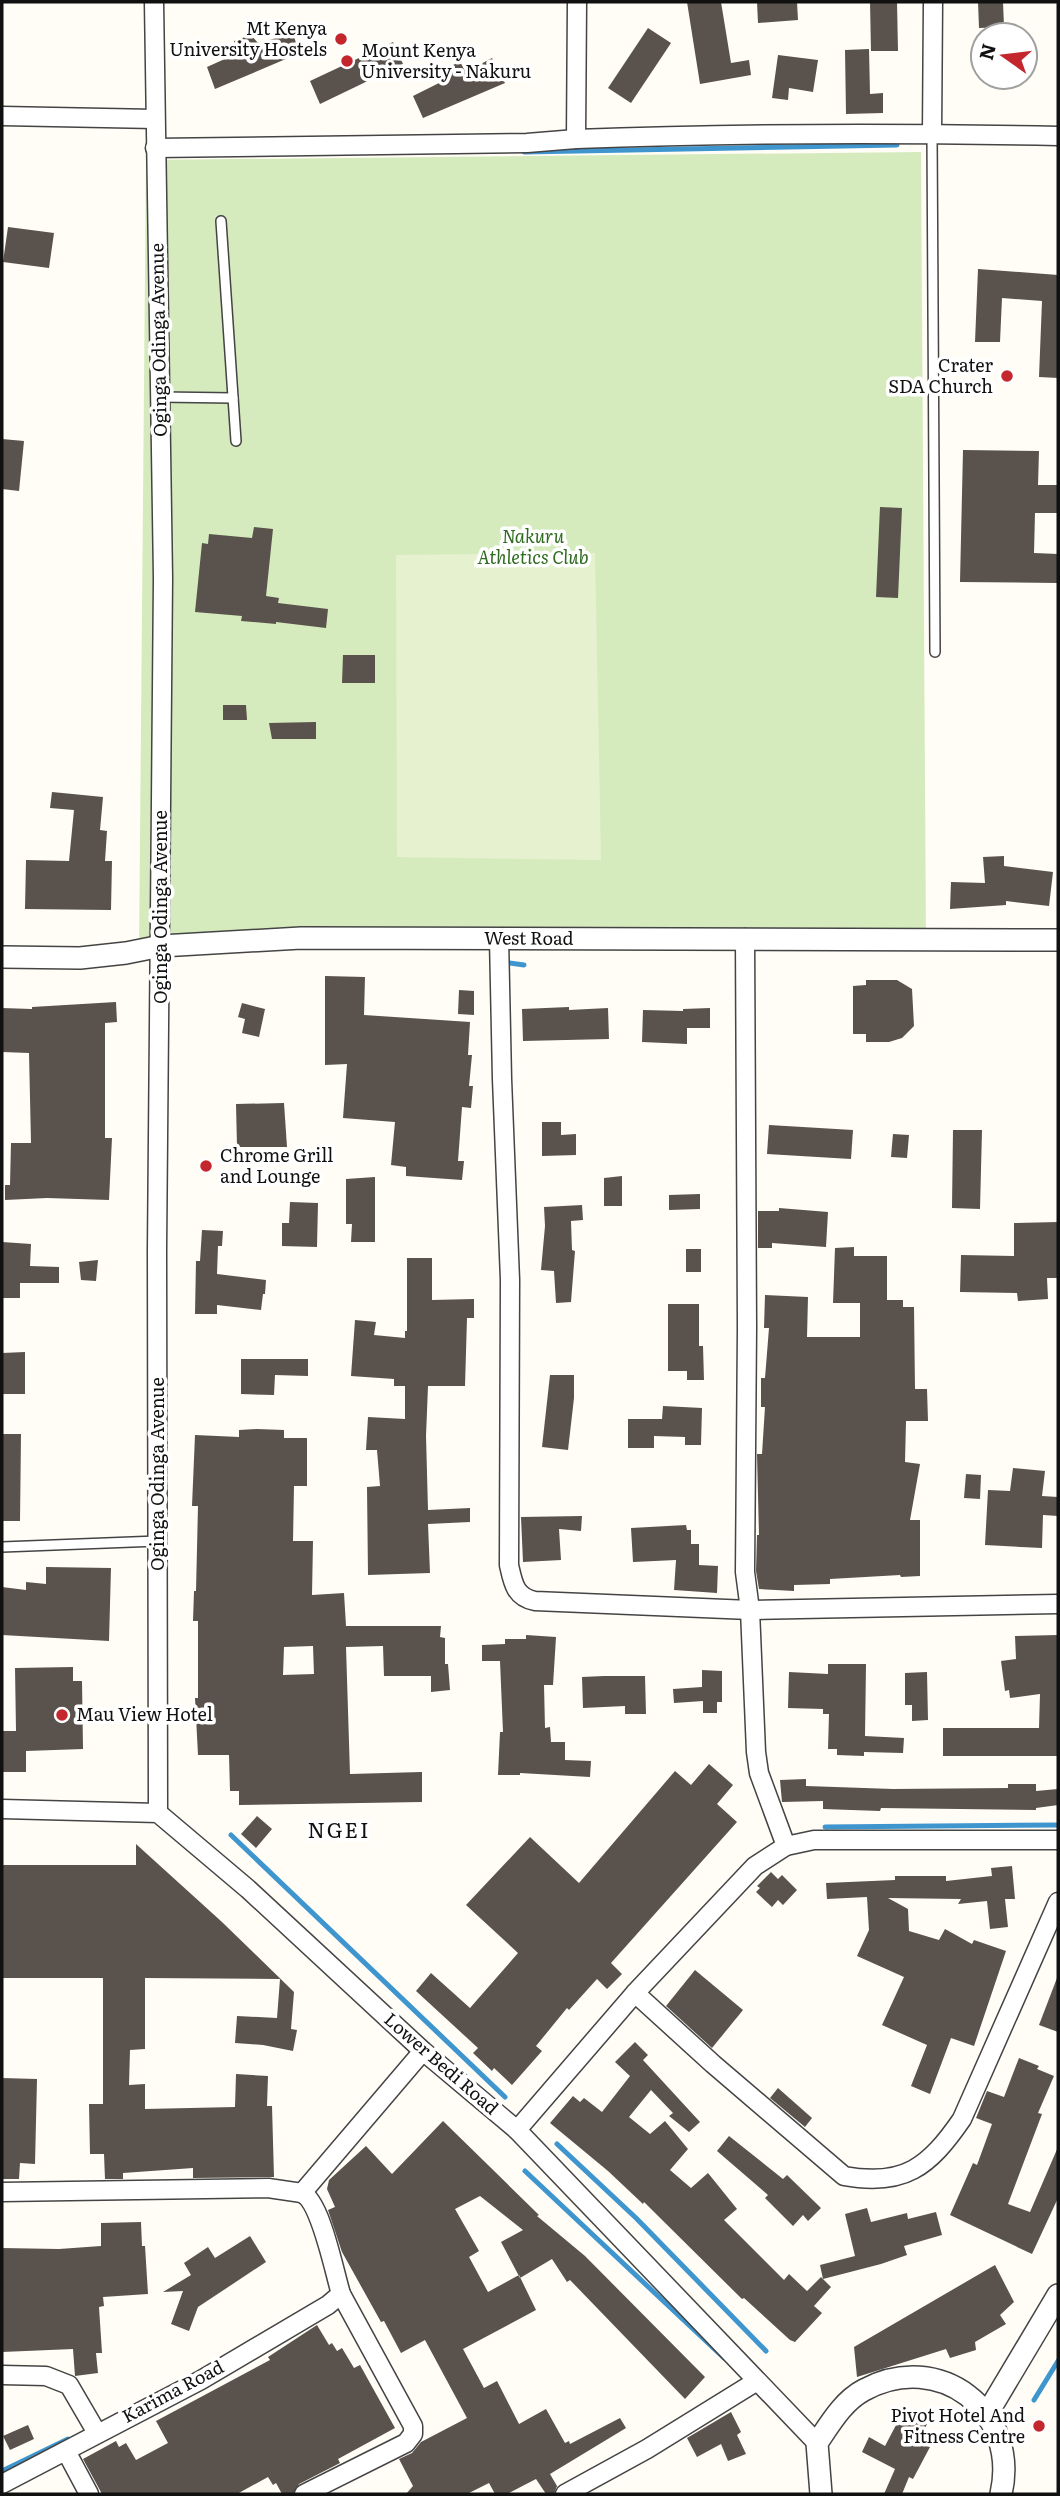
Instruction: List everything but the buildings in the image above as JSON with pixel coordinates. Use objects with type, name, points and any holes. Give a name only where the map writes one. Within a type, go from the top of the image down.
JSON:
[{"type":"street","name":"Oginga Odinga Avenue","points":[[154,2],[163,578],[157,1250],[158,1813]]},
{"type":"street","points":[[576,139],[577,2]]},
{"type":"street","points":[[932,134],[933,2]]},
{"type":"street","points":[[2,116],[155,119]]},
{"type":"street","points":[[155,148],[527,143],[686,135],[1058,136]]},
{"type":"street","name":"West Road","points":[[2,957],[80,958],[161,946],[300,938],[1058,940]]},
{"type":"street","points":[[499,938],[510,1280],[509,1565],[513,1585],[526,1599],[535,1601],[750,1610],[1058,1604]]},
{"type":"street","points":[[745,938],[745,1572],[750,1610],[757,1763],[768,1801],[786,1846]]},
{"type":"street","points":[[2,1809],[158,1813]]},
{"type":"street","name":"Lower Bedi Road","points":[[158,1813],[248,1889],[423,2050],[517,2130],[817,2442]]},
{"type":"street","points":[[517,2130],[635,1993],[755,1866],[786,1846],[814,1840],[1058,1840]]},
{"type":"street","points":[[635,1993],[844,2176],[862,2179],[885,2178],[914,2171],[929,2160],[946,2143],[962,2119],[1058,1902]]},
{"type":"street","points":[[302,2193],[423,2050]]},
{"type":"street","points":[[2,2192],[268,2188],[302,2193],[310,2197],[318,2214],[341,2294],[413,2426],[413,2434],[406,2442],[304,2494]]},
{"type":"street","name":"Karima Road","points":[[2,2484],[201,2379],[328,2305],[341,2294]]},
{"type":"street","points":[[987,2414],[1058,2295]]},
{"type":"street","points":[[2,2375],[46,2376],[69,2385],[97,2432]]},
{"type":"street","points":[[821,2494],[817,2442],[840,2410],[861,2392],[886,2380],[914,2376],[942,2381],[967,2394],[987,2414],[1001,2443],[1005,2475],[1001,2494]]},
{"type":"street","points":[[565,2494],[647,2449],[757,2381]]},
{"type":"street","points":[[66,2451],[89,2494]]},
{"type":"lane","points":[[932,134],[935,652]]},
{"type":"lane","points":[[221,221],[236,441]]},
{"type":"lane","points":[[160,397],[233,398]]},
{"type":"lane","points":[[2,1547],[158,1541]]},
{"type":"green space","name":"Nakuru Athletics Club","points":[[921,152],[926,940],[139,951],[146,160]]},
{"type":"green space","points":[[595,553],[601,860],[397,857],[396,555]]},
{"type":"waterway","points":[[524,152],[897,145]]},
{"type":"waterway","points":[[503,962],[524,965]]},
{"type":"waterway","points":[[825,1827],[1058,1825]]},
{"type":"waterway","points":[[231,1835],[505,2097]]},
{"type":"waterway","points":[[557,2144],[636,2218],[766,2351]]},
{"type":"waterway","points":[[525,2171],[724,2358]]},
{"type":"waterway","points":[[1034,2400],[1058,2361]]},
{"type":"waterway","points":[[2,2471],[68,2439]]},
{"type":"place","name":"Mt Kenya University Hostels","points":[[341,39]]},
{"type":"place","name":"Mount Kenya University - Nakuru","points":[[347,61]]},
{"type":"place","name":"Crater SDA Church","points":[[1007,376]]},
{"type":"place","name":"Chrome Grill and Lounge","points":[[206,1166]]},
{"type":"place","name":"Mau View Hotel","points":[[62,1715]]},
{"type":"place","name":"Pivot Hotel And Fitness Centre","points":[[1039,2426]]},
{"type":"district","name":"NGEI","points":[[339,1831]]}]
